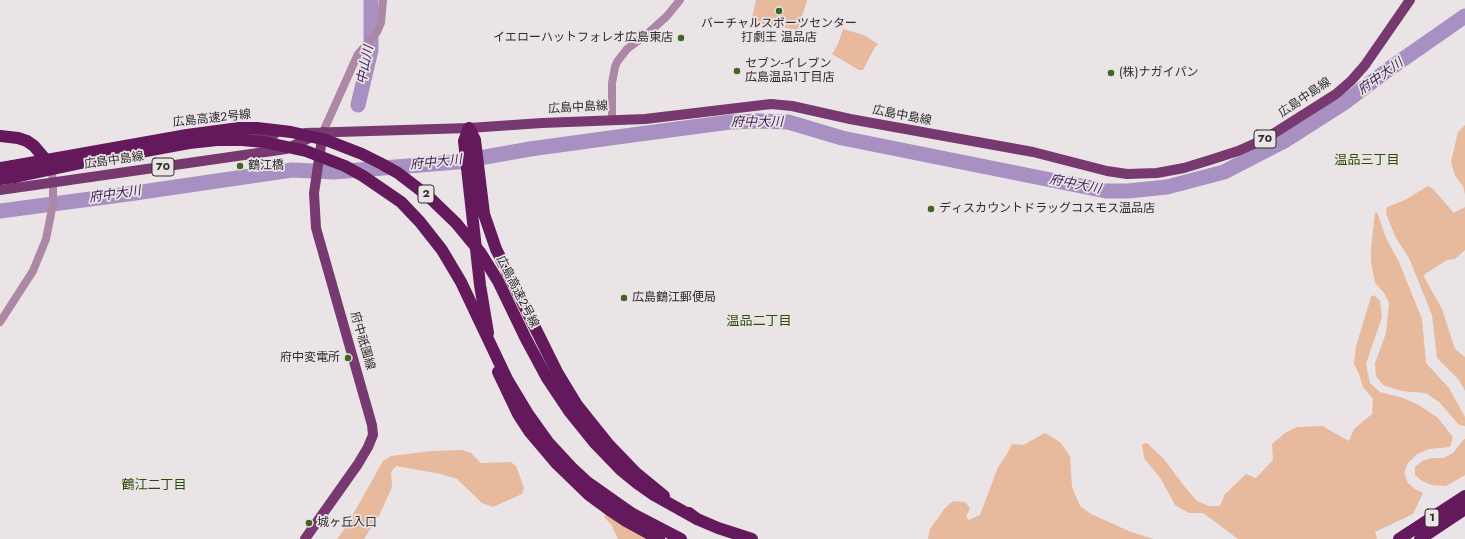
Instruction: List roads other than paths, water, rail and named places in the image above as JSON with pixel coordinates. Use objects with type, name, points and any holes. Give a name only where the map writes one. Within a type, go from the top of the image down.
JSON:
[{"type":"highway","name":"広島高速2号線","points":[[14,171],[187,135],[239,128],[257,128],[290,132],[326,140],[362,154],[380,163],[398,173],[428,196],[456,223],[480,252],[498,281],[547,378],[569,411],[594,442],[621,470],[637,483],[654,495],[702,521]]},
{"type":"highway","points":[[469,128],[485,321],[493,358],[508,395],[529,431],[548,454],[573,480],[608,509],[626,521],[659,539]]},
{"type":"highway","points":[[0,136],[18,138],[27,141],[34,146],[51,166]]},
{"type":"highway","name":"広島高速2号線","points":[[14,171],[217,140],[242,140],[286,146],[326,158],[351,169],[378,185],[401,202],[420,222],[442,250],[461,282],[507,379],[528,414],[548,442],[573,470],[587,482],[631,513],[681,539]]},
{"type":"highway","points":[[472,167],[484,214],[496,248],[548,355],[577,405],[609,445],[648,483],[702,521],[752,539]]},
{"type":"highway","name":"2","points":[[0,168],[14,171]]},
{"type":"highway","name":"2","points":[[0,179],[14,171]]},
{"type":"highway","name":"1","points":[[1399,539],[1465,496]]},
{"type":"highway","name":"1","points":[[1420,539],[1465,509]]},
{"type":"main road","name":"広島中島線","points":[[0,172],[51,166],[149,145],[230,136],[469,128],[612,119],[645,119],[771,104],[792,106],[850,119],[1033,152],[1107,171],[1127,174],[1157,173],[1184,168],[1238,151],[1265,139],[1336,94],[1366,65],[1410,0]]},
{"type":"main road","name":"広島中島線","points":[[0,190],[53,187],[286,149],[323,132]]},
{"type":"main road","name":"府中祇園線","points":[[305,539],[358,464],[368,447],[372,435],[372,425],[316,228],[314,190],[323,132]]},
{"type":"street","points":[[323,132],[358,54],[377,32],[381,23],[383,0]]},
{"type":"street","points":[[612,119],[612,83],[617,62],[627,49],[647,34],[680,0]]},
{"type":"street","points":[[0,322],[36,265],[44,245],[50,225],[53,187],[51,166]]},
{"type":"waterway","name":"中山川","points":[[358,105],[371,50],[371,0]]},
{"type":"waterway","name":"府中大川","points":[[0,211],[292,170],[334,172],[457,162],[530,149],[632,135],[730,122],[759,121],[788,122],[842,138],[1106,191],[1128,191],[1167,187],[1224,172],[1286,140],[1344,103],[1389,69],[1465,16]]},
{"type":"place","name":"バーチャルスポーツセンター 打劇王 温品店","points":[[779,11]]},
{"type":"place","name":"イエローハットフォレオ広島東店","points":[[681,38]]},
{"type":"place","name":"セブン‐イレブン 広島温品1丁目店","points":[[737,71]]},
{"type":"place","name":"(株)ナガイパン","points":[[1111,73]]},
{"type":"place","name":"鶴江橋","points":[[240,166]]},
{"type":"place","name":"ディスカウントドラッグコスモス温品店","points":[[931,209]]},
{"type":"place","name":"広島鶴江郵便局","points":[[624,298]]},
{"type":"place","name":"府中変電所","points":[[348,358]]},
{"type":"place","name":"城ヶ丘入口","points":[[309,523]]},
{"type":"district","name":"温品三丁目","points":[[1367,161]]},
{"type":"district","name":"温品二丁目","points":[[759,322]]},
{"type":"district","name":"鶴江二丁目","points":[[154,486]]}]
